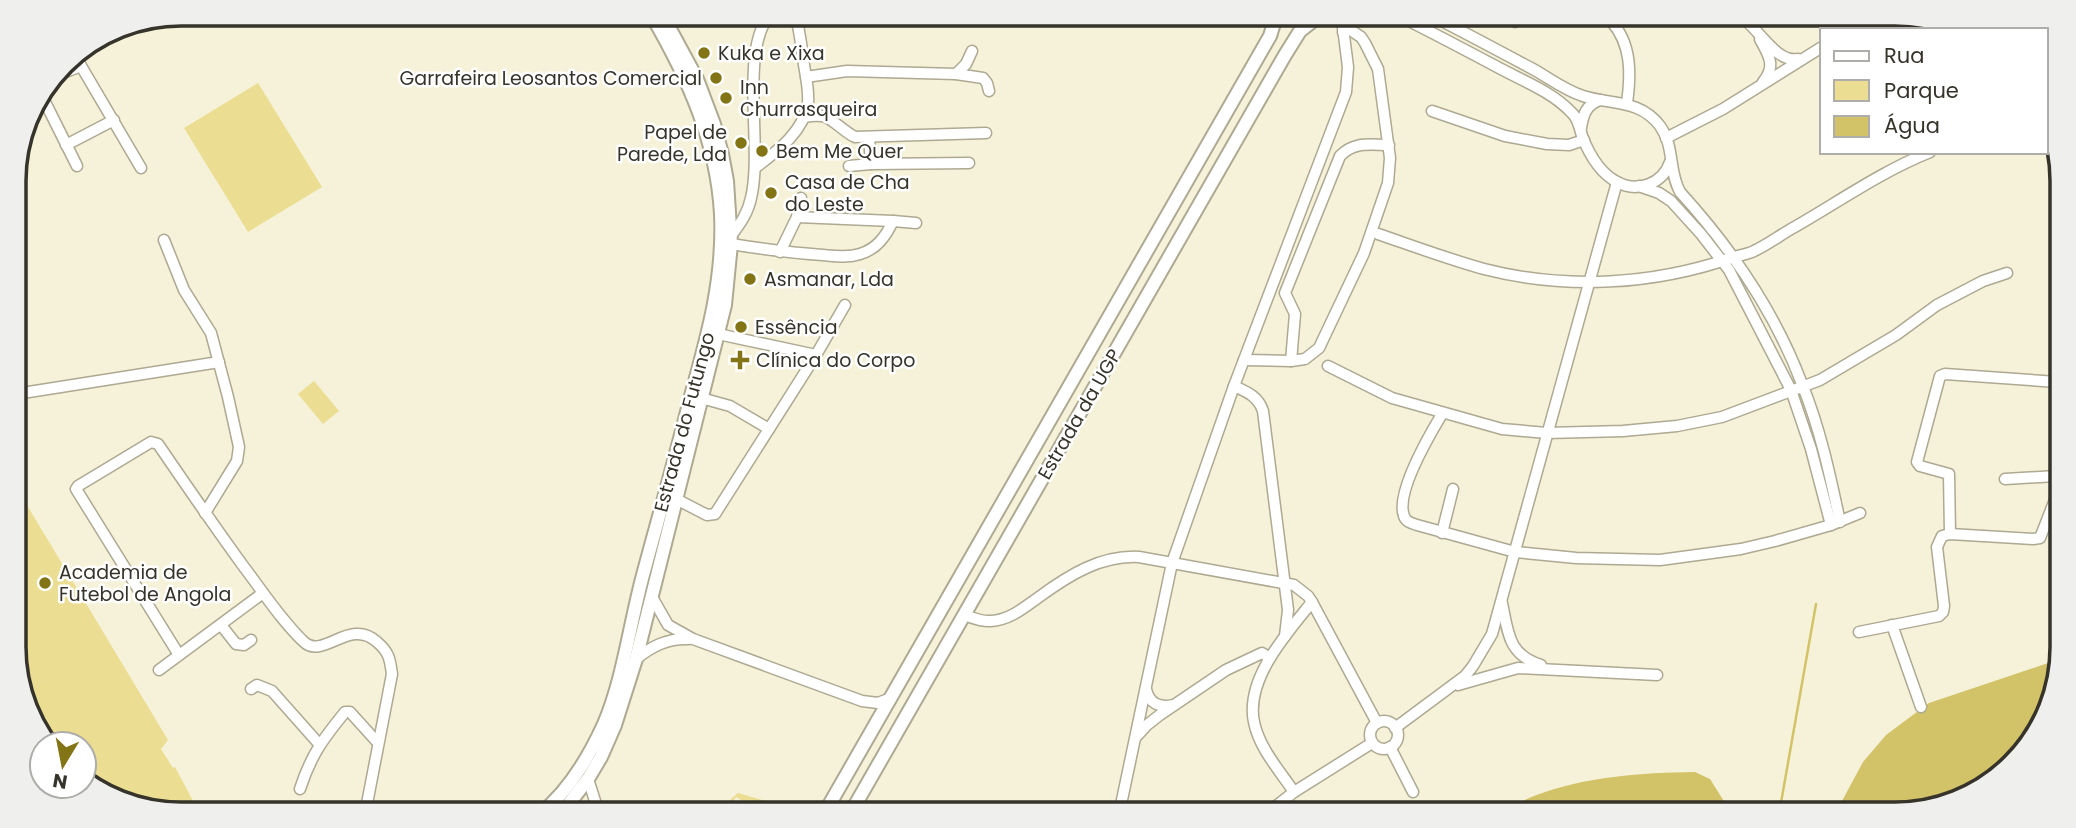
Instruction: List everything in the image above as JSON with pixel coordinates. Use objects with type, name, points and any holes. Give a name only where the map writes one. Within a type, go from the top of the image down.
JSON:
[{"type":"main road","name":"Estrada do Futungo","points":[[553,802],[563,793],[591,750],[605,722],[697,374],[720,270],[720,199],[710,143],[680,66],[658,26]]},
{"type":"main road","name":"Estrada do Futungo","points":[[571,802],[589,779],[601,757],[615,725],[636,659],[725,305],[731,240],[726,174],[714,124],[697,79],[668,26]]},
{"type":"main road","points":[[831,802],[1270,36],[1273,26]]},
{"type":"main road","name":"Estrada da UGP","points":[[857,802],[1304,26]]},
{"type":"street","points":[[762,26],[757,39],[754,63],[755,168],[751,200],[731,240],[780,252],[848,257],[862,254],[878,244],[893,221]]},
{"type":"street","points":[[755,168],[794,134],[804,117],[808,102],[797,26]]},
{"type":"street","points":[[1338,26],[1343,32]]},
{"type":"street","points":[[1122,801],[1172,563],[1234,386],[1346,92],[1348,67],[1342,26]]},
{"type":"street","points":[[1418,26],[1548,94],[1574,113],[1594,160],[1617,182],[1628,186],[1654,182],[1668,168],[1671,155]]},
{"type":"street","points":[[1451,26],[1576,94],[1627,103],[1641,109],[1660,127],[1667,138],[1673,180],[1679,192],[1735,257],[1788,350],[1825,452],[1836,524]]},
{"type":"street","points":[[1614,26],[1624,44],[1629,64],[1627,103]]},
{"type":"street","points":[[1751,26],[1771,66],[1770,74],[1759,87]]},
{"type":"street","points":[[1752,26],[1783,56],[1792,60],[1801,59]]},
{"type":"street","points":[[1244,359],[1292,361],[1305,359],[1319,348],[1364,253],[1390,177],[1389,145],[1378,69],[1361,37],[1349,30],[1343,32]]},
{"type":"street","points":[[1667,138],[1723,109],[1820,48]]},
{"type":"street","points":[[956,74],[966,64],[972,51]]},
{"type":"street","points":[[76,68],[81,66],[141,168]]},
{"type":"street","points":[[806,76],[847,71],[956,74],[983,78],[989,91]]},
{"type":"street","points":[[1432,111],[1505,136],[1569,145],[1582,135],[1583,116],[1587,108],[1593,102],[1601,100]]},
{"type":"street","points":[[46,105],[76,166]]},
{"type":"street","points":[[804,117],[829,118],[855,137],[986,133]]},
{"type":"street","points":[[66,145],[114,120]]},
{"type":"street","points":[[869,137],[871,164]]},
{"type":"street","points":[[1292,361],[1295,314],[1285,293],[1340,156],[1355,145],[1389,145]]},
{"type":"street","points":[[1378,234],[1484,269],[1511,275],[1572,282],[1615,282],[1661,277],[1754,251],[1823,212],[1880,175],[1926,154]]},
{"type":"street","points":[[849,166],[969,163]]},
{"type":"street","points":[[1395,728],[1454,686],[1473,666],[1492,634],[1617,182]]},
{"type":"street","points":[[1639,186],[1659,193],[1671,201],[1729,270],[1791,390],[1836,524]]},
{"type":"street","points":[[780,252],[796,217],[801,198]]},
{"type":"street","points":[[796,217],[916,223]]},
{"type":"street","points":[[164,240],[184,290],[211,333],[228,397],[239,454],[205,513]]},
{"type":"street","points":[[1328,366],[1392,398],[1502,429],[1547,433],[1623,432],[1676,426],[1722,417],[1820,380],[1874,348],[1948,298],[2007,273]]},
{"type":"street","points":[[676,499],[708,515],[715,514],[845,305]]},
{"type":"street","points":[[718,334],[816,355]]},
{"type":"street","points":[[27,392],[219,362]]},
{"type":"street","points":[[1950,534],[1949,474],[1920,466],[1917,462],[1940,376],[1945,374],[2050,382]]},
{"type":"street","points":[[1234,386],[1254,396],[1263,411],[1285,583],[1285,636]]},
{"type":"street","points":[[701,398],[730,406],[769,429]]},
{"type":"street","points":[[1442,414],[1416,459],[1403,504],[1403,514],[1407,521],[1442,533],[1516,552],[1576,558],[1660,560],[1741,549],[1836,524],[1860,513]]},
{"type":"street","points":[[179,655],[76,487],[155,441],[263,593],[307,645],[320,646],[345,636],[362,633],[371,635],[386,650],[390,657],[392,674],[367,802]]},
{"type":"street","points":[[2005,479],[2050,476]]},
{"type":"street","points":[[1442,533],[1453,489]]},
{"type":"street","points":[[1859,632],[1939,616],[1943,612],[1937,547],[1942,536],[1950,534],[2040,538],[2050,512]]},
{"type":"street","points":[[964,615],[992,621],[1008,617],[1071,575],[1123,556],[1294,585],[1312,602],[1377,723]]},
{"type":"street","points":[[159,670],[263,593]]},
{"type":"street","points":[[652,597],[668,625],[693,639],[862,701],[878,703],[891,698]]},
{"type":"street","points":[[1502,599],[1508,636],[1516,652],[1530,662],[1549,668]]},
{"type":"street","points":[[1294,792],[1262,743],[1252,708],[1255,693],[1270,658],[1312,602]]},
{"type":"street","points":[[221,625],[236,644],[244,645],[251,640]]},
{"type":"street","points":[[1892,625],[1921,707]]},
{"type":"street","points":[[636,659],[667,640],[693,639]]},
{"type":"street","points":[[1134,742],[1147,725],[1226,670],[1262,653],[1270,658]]},
{"type":"street","points":[[1454,686],[1518,668],[1657,675]]},
{"type":"street","points":[[251,689],[257,685],[272,691],[319,744]]},
{"type":"street","points":[[1146,685],[1147,696],[1154,704],[1164,707],[1174,705]]},
{"type":"street","points":[[862,701],[874,711],[874,727]]},
{"type":"street","points":[[300,789],[319,744],[345,712],[349,711],[378,743]]},
{"type":"street","points":[[1385,722],[1395,728],[1396,741],[1390,747],[1382,749],[1372,743],[1370,734],[1377,723],[1385,722]]},
{"type":"street","points":[[1282,801],[1372,743]]},
{"type":"street","points":[[1390,747],[1413,792]]},
{"type":"street","points":[[589,779],[595,802]]},
{"type":"green space","points":[[258,83],[322,187],[248,232],[184,128]]},
{"type":"green space","points":[[314,381],[339,411],[323,424],[298,394]]},
{"type":"green space","name":"Academia de Futebol de Angola","points":[[26,504],[168,740],[161,749],[173,768],[175,767],[194,802],[161,800],[131,794],[98,778],[98,730],[50,730],[34,697],[26,647]]},
{"type":"green space","points":[[738,793],[768,802],[744,802],[736,797],[729,802]]},
{"type":"water","points":[[2048,663],[2042,697],[2034,715],[2018,741],[1989,770],[1963,786],[1925,799],[1842,801],[1863,762],[1886,735],[1929,703]]},
{"type":"water","points":[[1695,772],[1710,779],[1724,801],[1524,801],[1574,784],[1634,775]]},
{"type":"waterway","points":[[1781,801],[1816,604]]},
{"type":"place","name":"Kuka e Xixa","points":[[704,53]]},
{"type":"place","name":"Garrafeira Leosantos Comercial","points":[[716,78]]},
{"type":"place","name":"Inn Churrasqueira","points":[[726,98]]},
{"type":"place","name":"Papel de Parede, Lda","points":[[741,143]]},
{"type":"place","name":"Bem Me Quer","points":[[762,151]]},
{"type":"place","name":"Casa de Cha do Leste","points":[[771,193]]},
{"type":"place","name":"Asmanar, Lda","points":[[750,279]]},
{"type":"place","name":"Essência","points":[[741,327]]},
{"type":"place","name":"Clínica do Corpo","points":[[740,360]]},
{"type":"place","name":"Academia de Futebol de Angola","points":[[45,583]]}]
